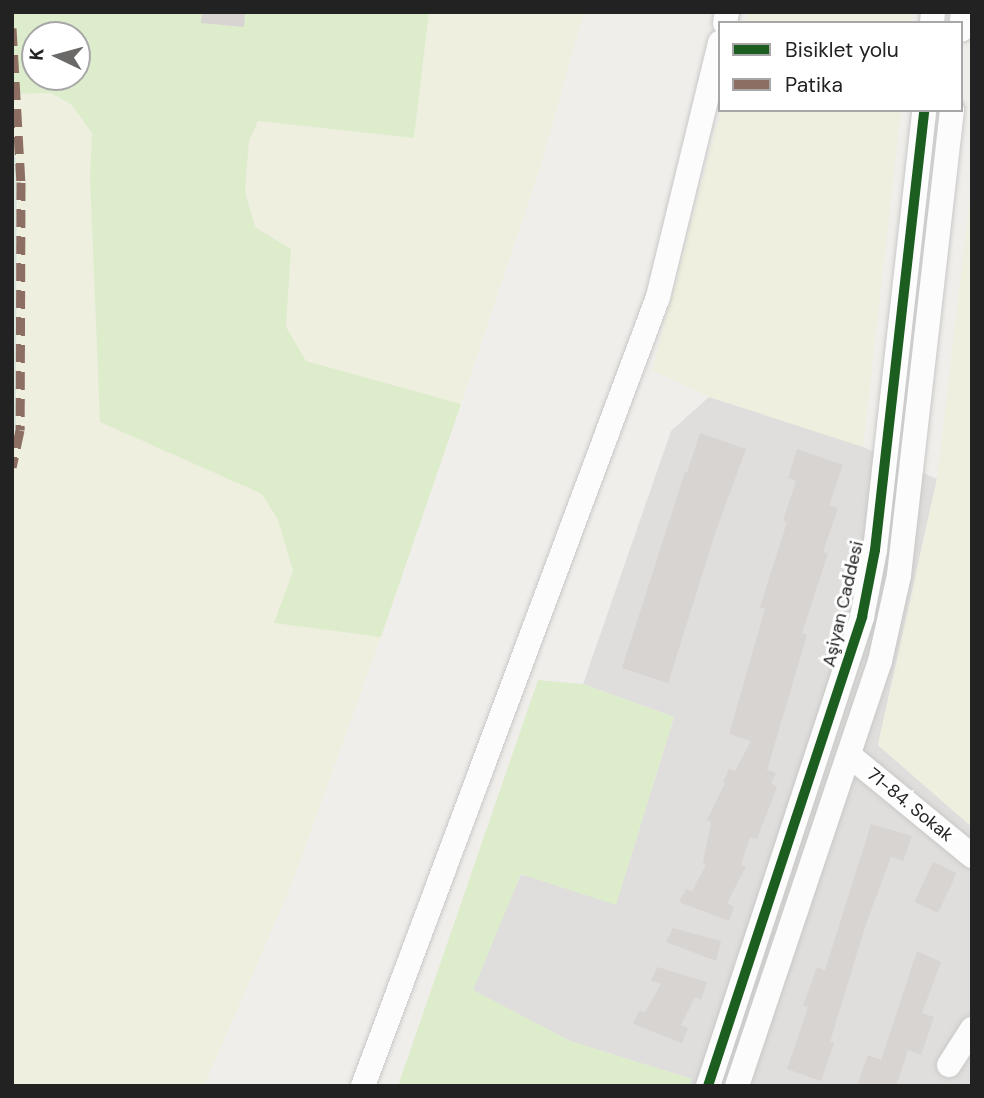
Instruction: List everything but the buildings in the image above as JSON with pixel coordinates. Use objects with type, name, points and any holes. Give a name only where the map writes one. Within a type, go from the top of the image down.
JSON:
[{"type":"street","points":[[363,1086],[658,297],[718,50]]},
{"type":"street","name":"Aşiyan Caddesi","points":[[708,1086],[862,617],[875,550],[924,112]]},
{"type":"street","points":[[737,1086],[880,661],[899,575],[952,112]]},
{"type":"street","name":"71-84. Sokak","points":[[849,755],[972,856]]},
{"type":"street","points":[[949,1065],[972,1029]]},
{"type":"shaded area","points":[[12,100],[17,182],[16,430],[12,447]]},
{"type":"shaded area","points":[[709,397],[840,437],[937,479],[878,745],[972,827],[972,1086],[689,1086],[691,1079],[570,1041],[472,990],[521,874],[616,904],[674,717],[583,684],[671,431]]},
{"type":"green space","points":[[12,12],[429,12],[414,138],[258,121],[249,141],[245,191],[255,227],[291,249],[286,327],[306,361],[461,404],[381,637],[274,623],[293,571],[278,520],[262,494],[100,422],[90,178],[92,133],[72,105],[51,93],[12,94]]},
{"type":"green space","points":[[429,12],[584,12],[541,165],[461,404],[306,361],[286,327],[291,249],[255,227],[245,191],[249,141],[258,121],[414,138]]},
{"type":"green space","points":[[747,12],[912,12],[912,21],[747,21]]},
{"type":"green space","points":[[51,93],[72,105],[92,133],[90,178],[100,422],[262,494],[278,520],[293,572],[275,623],[381,637],[291,886],[204,1086],[12,1086],[12,447],[16,430],[17,182],[12,94]]},
{"type":"green space","points":[[720,112],[901,112],[863,447],[709,397],[652,370]]},
{"type":"green space","points":[[972,180],[972,827],[878,745],[937,479]]},
{"type":"green space","points":[[538,680],[583,684],[674,717],[616,905],[521,874],[473,990],[570,1041],[692,1079],[689,1086],[398,1086]]},
{"type":"marked path","points":[[12,28],[21,182],[20,430],[12,467]]},
{"type":"cycle path","points":[[708,1086],[862,617],[875,550],[924,112]]}]
